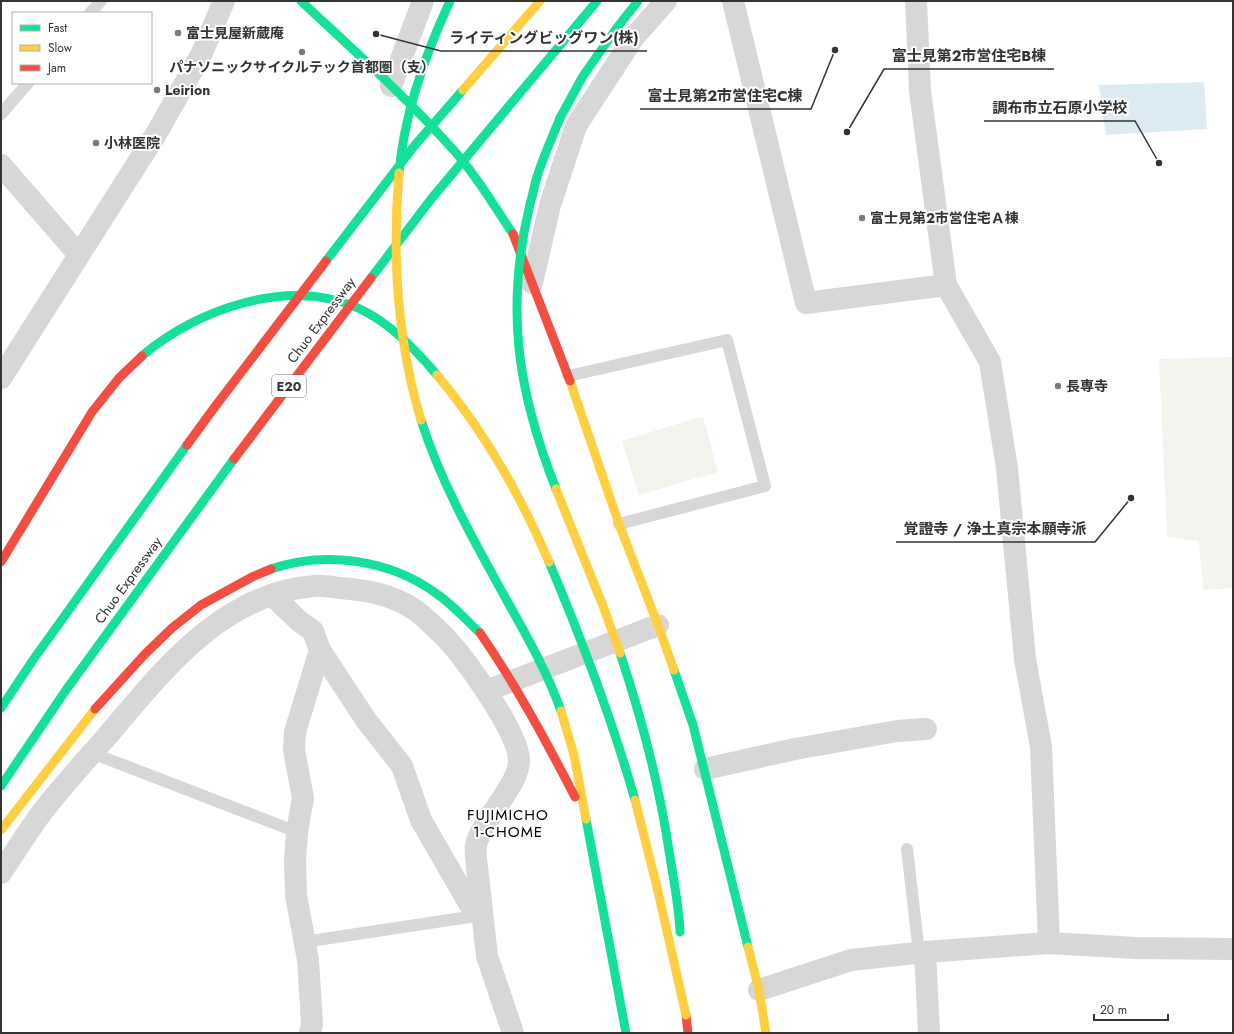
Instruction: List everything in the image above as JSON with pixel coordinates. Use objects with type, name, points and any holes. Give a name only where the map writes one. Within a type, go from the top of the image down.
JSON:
[{"type":"main road","points":[[301,1],[391,86],[450,146],[484,189],[513,235],[568,376],[620,524],[694,725],[759,990],[766,1033]]},
{"type":"main road","points":[[450,1],[440,20],[414,96],[404,136],[398,177],[396,261],[399,304],[405,351],[415,400],[432,450],[448,488],[470,535],[532,648],[555,694],[568,732],[598,878],[626,1033]]},
{"type":"main road","points":[[1,708],[33,660],[219,402],[415,145],[540,1]]},
{"type":"main road","name":"Chuo Expressway","points":[[1,786],[66,690],[261,422],[432,198],[597,1]]},
{"type":"main road","points":[[638,1],[616,29],[584,76],[560,118],[538,175],[523,234],[517,288],[518,344],[529,410],[545,464],[602,605],[637,708],[652,760],[663,812],[681,940]]},
{"type":"main road","points":[[1,562],[97,405],[120,376],[149,350],[182,328],[216,311],[254,300],[292,296],[326,298],[359,308],[385,325],[417,353],[444,383],[472,418],[496,455],[517,494],[554,573],[602,697],[620,750],[659,891],[686,1015]]},
{"type":"main road","points":[[1,830],[94,710],[172,629],[202,604],[266,570],[295,562],[331,559],[361,562],[387,569],[413,580],[437,594],[480,634],[523,698],[586,819]]},
{"type":"main road","points":[[682,955],[688,1033]]},
{"type":"street","points":[[1,378],[156,134],[201,55],[224,1]]},
{"type":"street","points":[[391,86],[423,1]]},
{"type":"street","points":[[532,283],[550,205],[576,126],[634,37],[666,1]]},
{"type":"street","points":[[733,1],[806,303],[946,285]]},
{"type":"street","points":[[916,1],[920,91],[946,285],[990,362],[1007,468],[1025,659],[1041,747],[1049,943]]},
{"type":"street","points":[[1,165],[79,255]]},
{"type":"street","points":[[4,864],[43,811],[166,668],[196,640],[231,613],[272,595],[316,586],[373,592],[397,599],[417,611],[446,638],[486,691],[506,724],[518,752],[519,763],[511,784],[482,831],[476,845],[486,956],[514,1033]]},
{"type":"street","points":[[272,595],[299,621],[313,631],[320,650],[366,720],[402,766],[421,820],[470,905],[482,915]]},
{"type":"street","points":[[486,691],[658,625]]},
{"type":"street","points":[[310,1033],[312,1024],[308,960],[296,895],[295,861],[297,832],[304,798],[294,750],[295,732],[320,650]]},
{"type":"street","points":[[705,769],[795,749],[897,731],[926,729]]},
{"type":"street","points":[[759,990],[851,960],[922,952],[1049,943],[1136,948],[1233,948]]},
{"type":"street","points":[[922,952],[929,1033]]},
{"type":"lane","points":[[91,12],[101,1]]},
{"type":"lane","points":[[1,114],[27,84]]},
{"type":"lane","points":[[568,376],[727,340],[765,486],[620,524]]},
{"type":"lane","points":[[92,753],[297,832]]},
{"type":"lane","points":[[907,849],[922,952]]},
{"type":"lane","points":[[304,942],[482,915]]},
{"type":"shaded area","points":[[1204,82],[1207,129],[1106,135],[1099,85]]},
{"type":"shaded area","points":[[1233,357],[1232,588],[1203,590],[1199,541],[1167,537],[1159,359]]},
{"type":"shaded area","points":[[703,416],[718,472],[639,495],[622,441]]},
{"type":"traffic: fast","points":[[301,1],[395,89],[449,145],[475,177],[513,234]]},
{"type":"traffic: fast","points":[[399,173],[406,128],[417,85],[432,42],[450,1]]},
{"type":"traffic: fast","points":[[371,278],[432,198],[597,1]]},
{"type":"traffic: fast","points":[[560,118],[583,76],[638,1]]},
{"type":"traffic: fast","points":[[326,261],[415,145],[463,90]]},
{"type":"traffic: fast","points":[[556,489],[532,417],[524,383],[519,348],[517,314],[518,278],[522,242],[530,204],[539,170],[560,118]]},
{"type":"traffic: fast","points":[[142,356],[164,339],[189,324],[216,312],[244,303],[273,297],[302,296],[331,299],[358,308],[369,314],[391,328],[437,375]]},
{"type":"traffic: fast","points":[[421,420],[448,489],[470,533],[536,654],[561,711]]},
{"type":"traffic: fast","points":[[1,708],[33,660],[187,445]]},
{"type":"traffic: fast","points":[[1,786],[66,690],[234,459]]},
{"type":"traffic: fast","points":[[271,569],[292,563],[314,560],[336,560],[379,566],[419,582],[443,598],[480,633]]},
{"type":"traffic: fast","points":[[549,562],[596,680],[635,800]]},
{"type":"traffic: fast","points":[[620,653],[636,703],[656,780],[675,885],[680,932]]},
{"type":"traffic: fast","points":[[674,670],[693,725],[748,947]]},
{"type":"traffic: fast","points":[[586,819],[626,1033]]},
{"type":"traffic: slow","points":[[463,90],[540,1]]},
{"type":"traffic: slow","points":[[399,173],[396,235],[398,298],[406,359],[421,420]]},
{"type":"traffic: slow","points":[[437,375],[470,418],[500,464],[526,512],[549,562]]},
{"type":"traffic: slow","points":[[570,381],[619,524],[674,670]]},
{"type":"traffic: slow","points":[[556,489],[603,606],[620,653]]},
{"type":"traffic: slow","points":[[1,830],[95,709]]},
{"type":"traffic: slow","points":[[561,711],[574,755],[586,819]]},
{"type":"traffic: slow","points":[[635,800],[656,883],[686,1015]]},
{"type":"traffic: slow","points":[[748,947],[759,990],[766,1033]]},
{"type":"traffic: jam","points":[[513,234],[570,381]]},
{"type":"traffic: jam","points":[[187,445],[326,261]]},
{"type":"traffic: jam","points":[[234,459],[371,278]]},
{"type":"traffic: jam","points":[[1,562],[92,412],[119,378],[142,356]]},
{"type":"traffic: jam","points":[[95,709],[145,654],[172,628],[201,605],[252,577],[271,569]]},
{"type":"traffic: jam","points":[[480,633],[530,714],[575,797]]},
{"type":"traffic: jam","points":[[686,1015],[688,1033]]},
{"type":"place","name":"富士見屋新蔵庵","points":[[178,33]]},
{"type":"place","name":"ライティングビッグワン(株)","points":[[376,34]]},
{"type":"place","name":"富士見第２市営住宅C棟","points":[[835,50]]},
{"type":"place","name":"パナソニックサイクルテック首都圏（支）","points":[[302,52]]},
{"type":"place","name":"Leirion","points":[[157,90]]},
{"type":"place","name":"富士見第２市営住宅B棟","points":[[847,132]]},
{"type":"place","name":"小林医院","points":[[96,143]]},
{"type":"place","name":"調布市立石原小学校","points":[[1159,163]]},
{"type":"place","name":"富士見第２市営住宅Ａ棟","points":[[862,218]]},
{"type":"place","name":"長専寺","points":[[1058,386]]},
{"type":"place","name":"覚證寺 / 浄土真宗本願寺派","points":[[1131,498]]},
{"type":"district","name":"FUJIMICHO 1-CHOME","points":[[508,824]]}]
